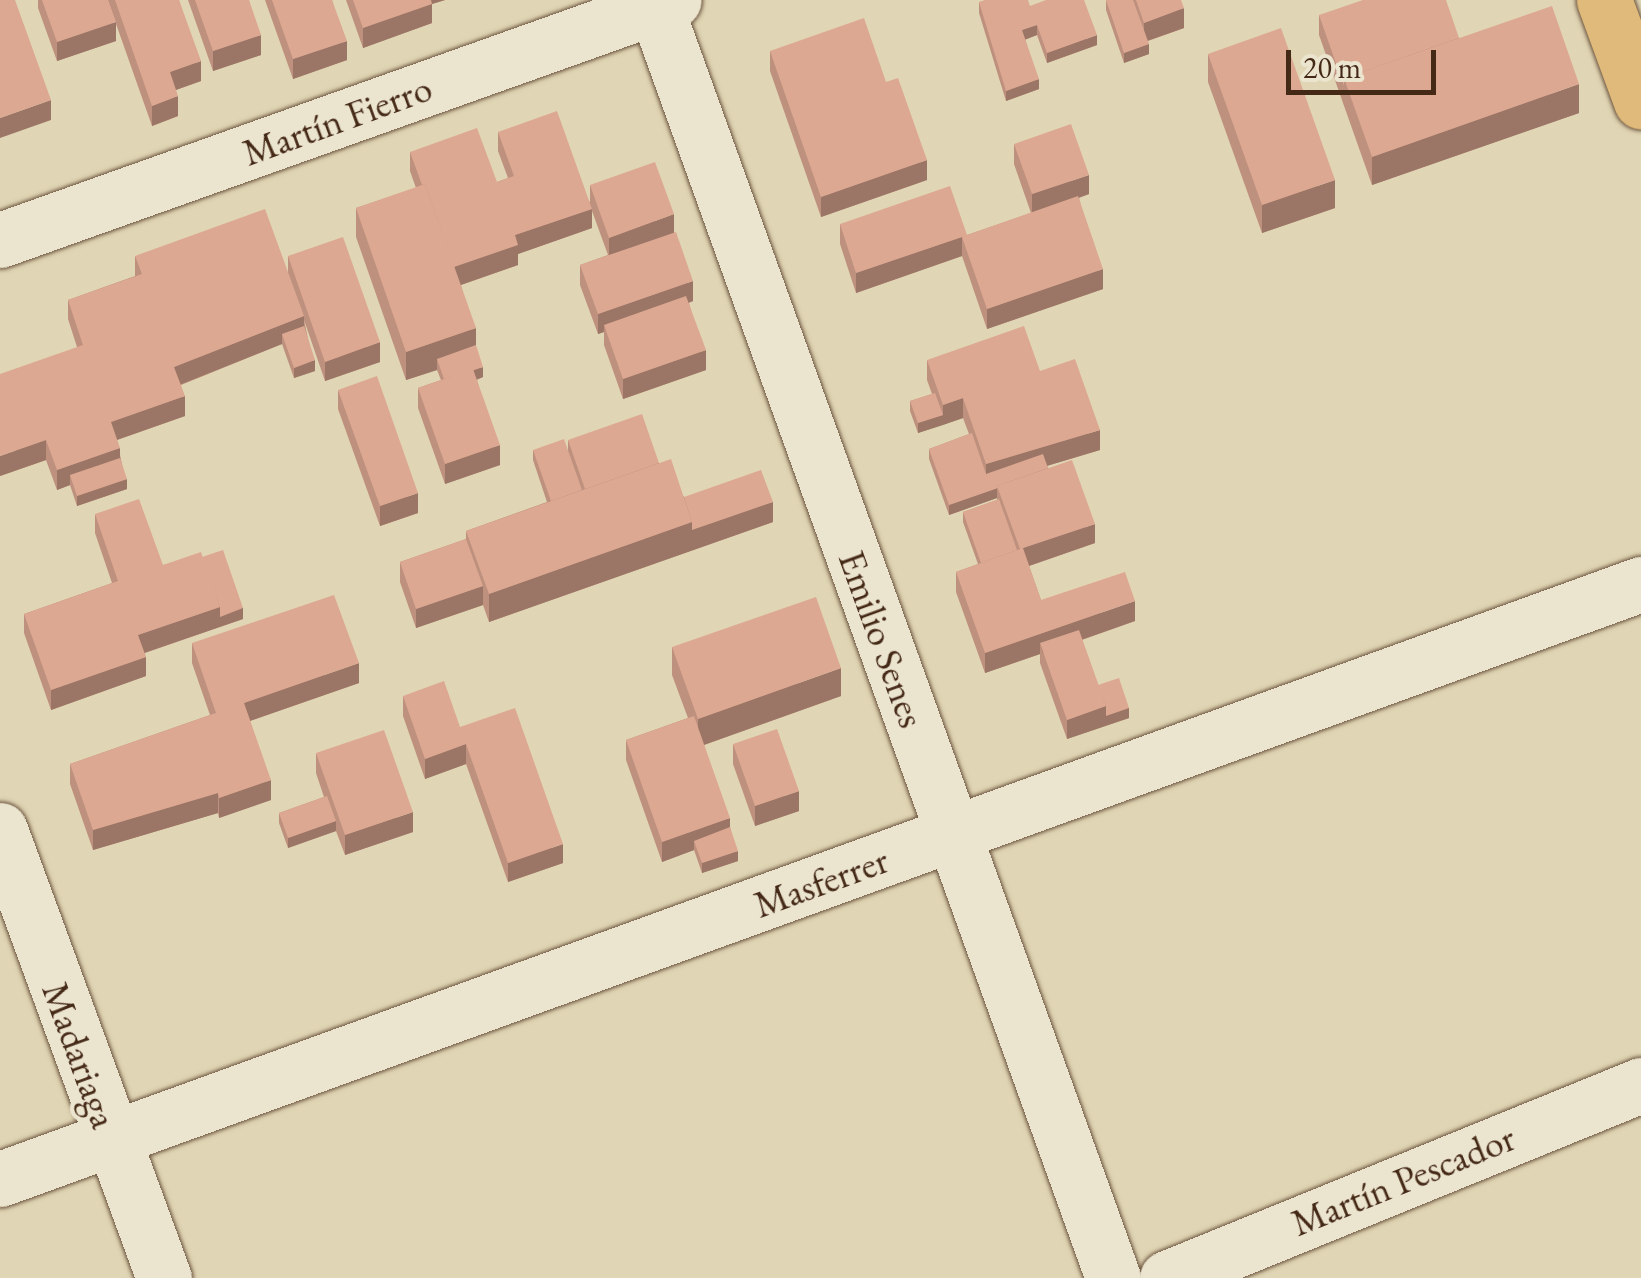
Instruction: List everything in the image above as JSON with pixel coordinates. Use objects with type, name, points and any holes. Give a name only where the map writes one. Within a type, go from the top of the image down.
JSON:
[{"type":"main road","points":[[1604,0],[1641,101]]},
{"type":"street","name":"Martín Fierro","points":[[0,240],[660,2]]},
{"type":"street","name":"Emilio Senes","points":[[660,2],[1114,1278]]},
{"type":"street","name":"Masferrer","points":[[0,1180],[1641,584]]},
{"type":"street","name":"Madariaga","points":[[0,830],[110,1140],[164,1278]]},
{"type":"street","name":"Martín Pescador","points":[[1166,1278],[1641,1085]]},
{"type":"building","points":[[0,0],[15,0],[51,100],[0,118]]},
{"type":"building","points":[[42,0],[108,0],[116,22],[57,42]]},
{"type":"building","points":[[115,0],[179,0],[201,61],[170,72],[178,96],[152,106]]},
{"type":"building","points":[[195,0],[249,0],[261,35],[213,51]]},
{"type":"building","points":[[272,0],[332,0],[347,41],[293,59]]},
{"type":"building","points":[[353,0],[431,0],[432,4],[363,28]]},
{"type":"building","points":[[1028,0],[1030,6],[1046,0],[1084,0],[1097,35],[1047,53],[1037,25],[1022,30],[1039,79],[1006,91],[979,2]]},
{"type":"building","points":[[1106,0],[1133,0],[1149,44],[1124,53]]},
{"type":"building","points":[[1136,0],[1181,0],[1184,8],[1144,23]]},
{"type":"building","points":[[1363,0],[1446,0],[1459,38],[1344,78],[1344,86],[1319,15]]},
{"type":"building","points":[[1552,6],[1579,84],[1372,157],[1344,78]]},
{"type":"building","points":[[864,18],[886,82],[898,78],[927,160],[821,197],[770,51]]},
{"type":"building","points":[[1281,28],[1335,180],[1262,205],[1208,54]]},
{"type":"building","points":[[557,111],[592,209],[515,235],[518,245],[454,267],[410,152],[477,128],[497,182],[514,176],[498,132]]},
{"type":"building","points":[[1071,124],[1089,175],[1032,194],[1014,144]]},
{"type":"building","points":[[655,162],[674,214],[609,238],[590,185]]},
{"type":"building","points":[[425,184],[476,328],[406,352],[356,208]]},
{"type":"building","points":[[950,186],[967,235],[1078,196],[1103,269],[987,309],[962,237],[856,273],[840,224]]},
{"type":"building","points":[[265,209],[304,316],[174,367],[185,396],[111,422],[120,448],[57,470],[46,440],[0,456],[0,374],[83,345],[68,300],[142,274],[135,256]]},
{"type":"building","points":[[676,232],[693,281],[598,314],[580,265]]},
{"type":"building","points":[[343,237],[380,342],[325,362],[288,256]]},
{"type":"building","points":[[686,296],[706,350],[623,379],[604,325]]},
{"type":"building","points":[[304,326],[315,360],[294,368],[282,334]]},
{"type":"building","points":[[1024,326],[1040,371],[1075,359],[1100,430],[986,464],[963,398],[943,405],[927,360]]},
{"type":"building","points":[[476,345],[483,367],[444,379],[437,359]]},
{"type":"building","points":[[473,369],[500,445],[445,464],[418,388]]},
{"type":"building","points":[[377,376],[418,493],[380,506],[338,390]]},
{"type":"building","points":[[935,393],[943,415],[918,423],[910,401]]},
{"type":"building","points":[[642,414],[659,463],[585,489],[568,440]]},
{"type":"building","points":[[972,433],[986,474],[1043,454],[1048,468],[949,505],[929,449]]},
{"type":"building","points":[[564,439],[582,490],[551,501],[533,450]]},
{"type":"building","points":[[120,458],[127,479],[77,496],[70,475]]},
{"type":"building","points":[[671,459],[692,522],[489,594],[466,531]]},
{"type":"building","points":[[1072,460],[1095,524],[1023,548],[1041,600],[1125,572],[1135,601],[985,653],[956,572],[1020,549],[997,486]]},
{"type":"building","points":[[761,470],[773,502],[692,530],[684,497]]},
{"type":"building","points":[[139,499],[163,565],[201,552],[220,607],[138,635],[146,657],[51,690],[24,614],[118,581],[95,514]]},
{"type":"building","points":[[999,499],[1017,550],[981,563],[963,512]]},
{"type":"building","points":[[466,539],[483,586],[416,609],[400,562]]},
{"type":"building","points":[[223,550],[243,608],[220,617],[202,557]]},
{"type":"building","points":[[334,595],[359,663],[244,703],[271,780],[219,798],[218,793],[93,830],[70,764],[216,713],[192,643]]},
{"type":"building","points":[[816,597],[841,668],[698,719],[672,647]]},
{"type":"building","points":[[1079,630],[1106,706],[1067,720],[1040,643]]},
{"type":"building","points":[[1119,678],[1129,708],[1106,716],[1098,685]]},
{"type":"building","points":[[444,681],[460,727],[515,708],[563,844],[508,863],[466,744],[425,759],[403,696]]},
{"type":"building","points":[[694,716],[730,818],[662,842],[626,740]]},
{"type":"building","points":[[777,729],[799,791],[755,806],[733,744]]},
{"type":"building","points":[[384,730],[413,812],[345,835],[316,753]]},
{"type":"building","points":[[327,796],[336,821],[288,838],[279,813]]},
{"type":"building","points":[[730,827],[738,851],[702,863],[694,841]]}]
